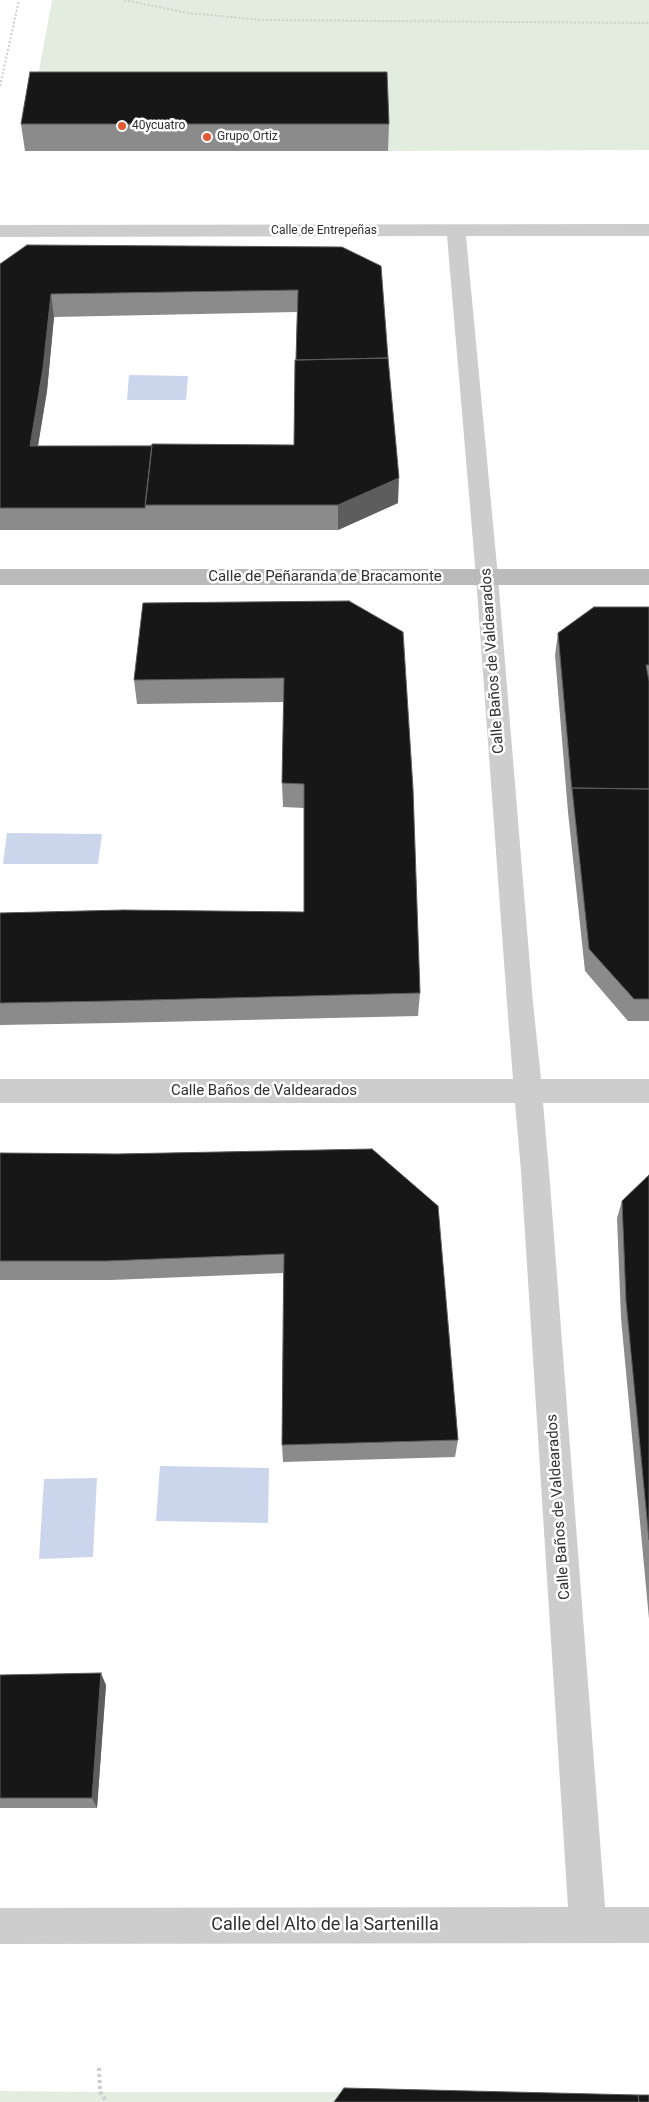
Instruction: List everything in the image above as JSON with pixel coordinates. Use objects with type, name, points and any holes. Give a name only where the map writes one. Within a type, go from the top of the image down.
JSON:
[{"type":"main road","name":"Calle de Peñaranda de Bracamonte","points":[[0,577],[649,576]]},
{"type":"street","name":"Calle Baños de Valdearados","points":[[456,230],[487,577],[535,1171],[588,1924]]},
{"type":"street","name":"Calle de Entrepeñas","points":[[0,231],[649,230]]},
{"type":"street","name":"Calle Baños de Valdearados","points":[[0,1091],[649,1091]]},
{"type":"street","name":"Calle del Alto de la Sartenilla","points":[[0,1926],[649,1925]]},
{"type":"path","points":[[0,86],[19,0]]},
{"type":"path","points":[[124,0],[188,13],[263,20],[649,23]]},
{"type":"path","points":[[99,2068],[100,2092],[107,2102]]},
{"type":"green space","points":[[52,0],[649,0],[649,150],[388,151],[386,99],[34,98]]},
{"type":"green space","points":[[0,2091],[343,2092],[336,2102],[0,2102]]},
{"type":"water","points":[[129,375],[188,376],[186,400],[127,400]]},
{"type":"water","points":[[7,833],[102,834],[98,864],[3,864]]},
{"type":"water","points":[[160,1466],[269,1468],[268,1523],[156,1521]]},
{"type":"water","points":[[97,1478],[93,1557],[39,1559],[44,1479]]},
{"type":"building","points":[[30,72],[387,72],[389,124],[21,124]]},
{"type":"building","points":[[27,245],[342,247],[381,266],[388,358],[296,360],[298,290],[51,294],[43,368],[30,446],[152,446],[145,508],[0,508],[0,264]]},
{"type":"building","points":[[388,358],[399,478],[338,505],[145,505],[152,444],[294,445],[295,360]]},
{"type":"building","points":[[349,601],[403,632],[413,789],[420,993],[0,1003],[0,913],[124,910],[304,912],[304,784],[282,783],[284,678],[134,680],[143,603]]},
{"type":"building","points":[[594,607],[649,607],[649,665],[646,665],[649,681],[649,789],[572,788],[572,791],[558,633]]},
{"type":"building","points":[[572,788],[649,789],[649,999],[634,999],[589,949]]},
{"type":"building","points":[[372,1149],[438,1206],[458,1440],[282,1445],[284,1254],[106,1261],[0,1261],[0,1153],[117,1154]]},
{"type":"building","points":[[649,1175],[649,1540],[626,1301],[622,1201]]},
{"type":"building","points":[[101,1673],[92,1798],[0,1798],[0,1675]]},
{"type":"building","points":[[344,2088],[638,2095],[639,2102],[334,2102]]},
{"type":"building","points":[[638,2095],[649,2095],[649,2102],[639,2102]]},
{"type":"place","name":"40ycuatro","points":[[122,126]]},
{"type":"place","name":"Grupo Ortiz","points":[[207,137]]}]
